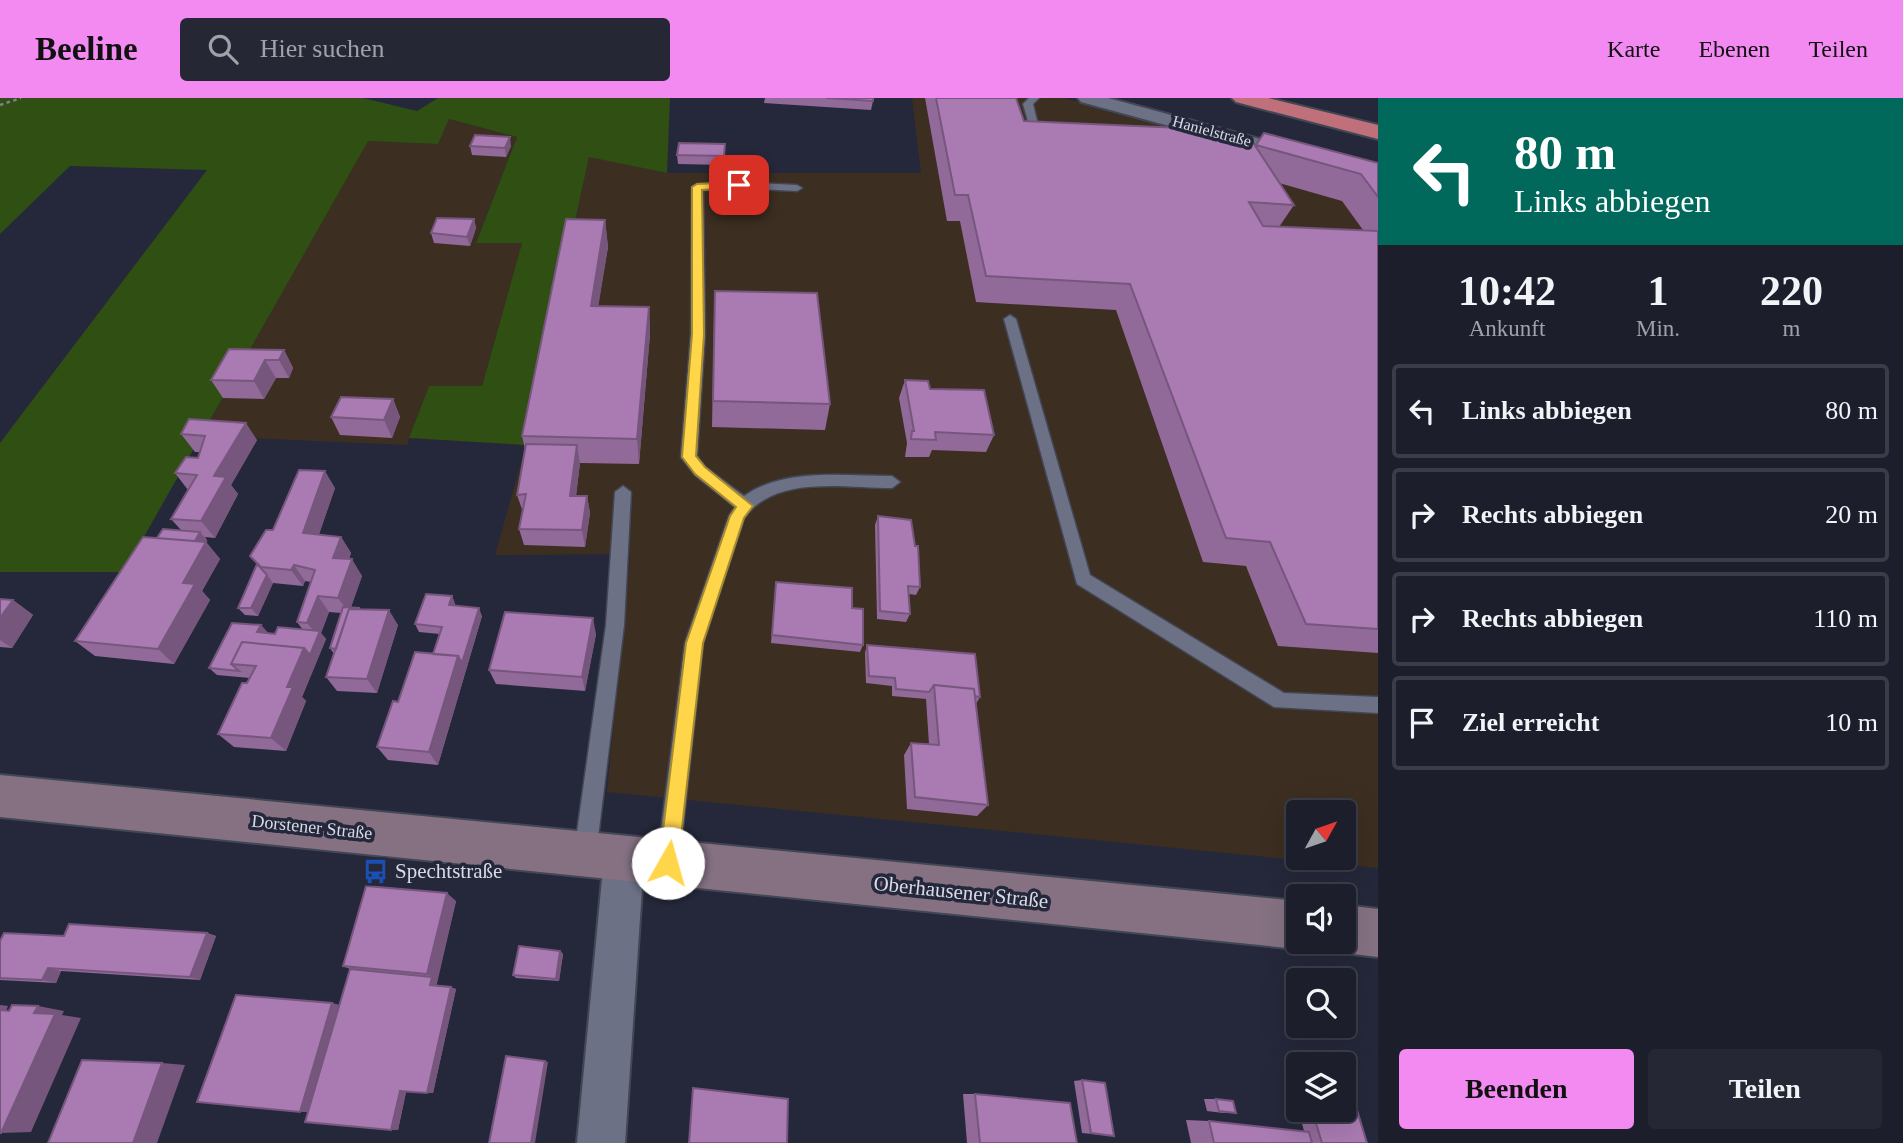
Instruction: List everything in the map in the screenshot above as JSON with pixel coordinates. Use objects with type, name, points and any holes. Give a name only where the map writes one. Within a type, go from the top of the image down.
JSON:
[{"type":"highway","points":[[1243,98],[1378,132]]},
{"type":"main road","name":"Dorstener Straße","points":[[0,796],[626,858]]},
{"type":"main road","name":"Oberhausener Straße","points":[[626,858],[1286,924]]},
{"type":"main road","points":[[1356,930],[1378,933]]},
{"type":"street","name":"Hanielstraße","points":[[1087,98],[1378,177]]},
{"type":"street","points":[[601,1143],[626,858]]},
{"type":"lane","points":[[1034,98],[1028,104],[1037,135]]},
{"type":"lane","points":[[745,506],[700,471],[689,457],[698,334],[697,187],[739,185],[797,188]]},
{"type":"lane","points":[[1010,319],[1083,579],[1281,701],[1378,705]]},
{"type":"lane","points":[[626,858],[737,516],[764,491],[787,484],[892,482]]},
{"type":"lane","points":[[623,492],[615,625],[626,858]]},
{"type":"path","points":[[0,104],[21,98]]},
{"type":"shaded area","points":[[912,98],[1064,98],[1378,182],[1378,868],[1356,866],[1356,800],[1286,800],[1286,859],[607,792],[630,554],[495,555],[526,445],[589,156],[667,173],[921,173]]},
{"type":"shaded area","points":[[449,119],[517,137],[476,242],[522,243],[482,386],[429,386],[407,445],[201,436],[367,141],[437,144]]},
{"type":"green space","points":[[0,98],[363,98],[417,111],[438,98],[670,98],[667,173],[589,157],[526,445],[409,438],[429,386],[482,386],[522,243],[476,243],[517,137],[449,119],[438,144],[368,141],[124,572],[0,572],[0,443],[207,170],[70,166],[0,234]]},
{"type":"building","points":[[826,98],[873,98],[873,101]]},
{"type":"building","points":[[936,98],[1016,98],[1024,121],[1204,129],[1212,139],[1252,141],[1294,205],[1249,202],[1263,226],[1378,231],[1378,629],[1306,624],[1270,542],[1226,538],[1130,284],[986,276],[968,195],[955,195]]},
{"type":"building","points":[[1264,133],[1378,163],[1378,197],[1361,174],[1256,145]]},
{"type":"building","points":[[475,135],[510,137],[505,148],[470,146]]},
{"type":"building","points":[[679,143],[725,144],[724,156],[677,155]]},
{"type":"building","points":[[437,218],[474,219],[467,237],[431,233]]},
{"type":"building","points":[[566,219],[605,220],[591,306],[649,307],[637,439],[522,436]]},
{"type":"building","points":[[715,291],[817,293],[830,404],[713,401]]},
{"type":"building","points":[[229,349],[284,350],[279,360],[265,360],[254,381],[211,380]]},
{"type":"building","points":[[905,380],[928,381],[930,389],[984,390],[994,435],[935,432],[936,440],[911,439],[914,431]]},
{"type":"building","points":[[341,397],[393,399],[384,420],[331,417]]},
{"type":"building","points":[[189,419],[246,423],[214,476],[226,477],[201,521],[171,519],[197,475],[175,473],[186,457],[198,458],[205,436],[181,434]]},
{"type":"building","points":[[526,444],[577,445],[570,496],[587,496],[582,530],[519,529],[526,494],[517,495]]},
{"type":"building","points":[[299,470],[325,471],[303,533],[341,537],[333,558],[352,559],[338,598],[318,596],[307,623],[297,622],[315,570],[294,565],[291,570],[261,567],[250,556],[266,530],[273,530]]},
{"type":"building","points":[[878,516],[911,520],[915,546],[918,546],[920,587],[908,586],[910,614],[880,611]]},
{"type":"building","points":[[163,529],[200,532],[195,541],[157,538]]},
{"type":"building","points":[[143,537],[206,542],[183,583],[195,584],[158,649],[75,641]]},
{"type":"building","points":[[257,564],[267,575],[251,608],[238,608]]},
{"type":"building","points":[[776,582],[852,588],[852,608],[863,609],[863,645],[772,635]]},
{"type":"building","points":[[426,594],[452,596],[449,605],[479,608],[462,663],[458,656],[433,654],[442,627],[415,624]]},
{"type":"building","points":[[0,599],[13,600],[0,618]]},
{"type":"building","points":[[343,607],[359,609],[349,609],[336,649],[330,648]]},
{"type":"building","points":[[349,609],[389,610],[367,679],[326,677]]},
{"type":"building","points":[[505,612],[593,618],[582,677],[489,670]]},
{"type":"building","points":[[232,623],[261,625],[257,632],[275,634],[278,627],[320,631],[310,655],[304,648],[242,642],[231,664],[239,671],[209,668]]},
{"type":"building","points":[[242,642],[304,648],[287,687],[293,687],[271,738],[218,734],[242,683],[247,683],[256,666],[231,664]]},
{"type":"building","points":[[867,645],[975,654],[980,697],[975,696],[974,689],[934,685],[929,692],[896,689],[895,678],[869,676]]},
{"type":"building","points":[[415,652],[458,656],[429,752],[377,747],[393,701],[398,702]]},
{"type":"building","points":[[934,685],[974,689],[988,805],[915,797],[911,743],[939,745]]},
{"type":"building","points":[[366,886],[447,893],[427,974],[343,966]]},
{"type":"building","points":[[69,924],[207,933],[190,977],[48,968],[42,980],[0,978],[0,941],[4,933],[64,936]]},
{"type":"building","points":[[519,946],[560,951],[556,979],[513,975]]},
{"type":"building","points":[[350,969],[432,977],[430,985],[451,987],[427,1093],[400,1091],[391,1130],[305,1122]]},
{"type":"building","points":[[236,995],[332,1003],[300,1112],[197,1102]]},
{"type":"building","points":[[12,1005],[38,1006],[34,1013],[55,1014],[0,1133],[0,1010],[9,1011]]},
{"type":"building","points":[[506,1056],[545,1061],[531,1143],[489,1143]]},
{"type":"building","points":[[82,1060],[162,1063],[133,1143],[48,1143]]},
{"type":"building","points":[[1082,1080],[1105,1083],[1114,1136],[1091,1133]]},
{"type":"building","points":[[693,1088],[788,1099],[787,1143],[689,1143]]},
{"type":"building","points":[[975,1094],[1070,1103],[1077,1143],[980,1143]]},
{"type":"building","points":[[1216,1099],[1233,1101],[1236,1113],[1219,1111]]},
{"type":"building","points":[[1357,1110],[1367,1143],[1322,1143],[1316,1122],[1356,1122]]},
{"type":"building","points":[[1209,1121],[1309,1132],[1312,1143],[1214,1143]]},
{"type":"place","name":"Spechtstraße","points":[[375,871]]},
{"type":"route","points":[[668,863],[694,643],[737,516],[745,506],[700,471],[689,457],[698,334],[697,187],[739,185]]}]
